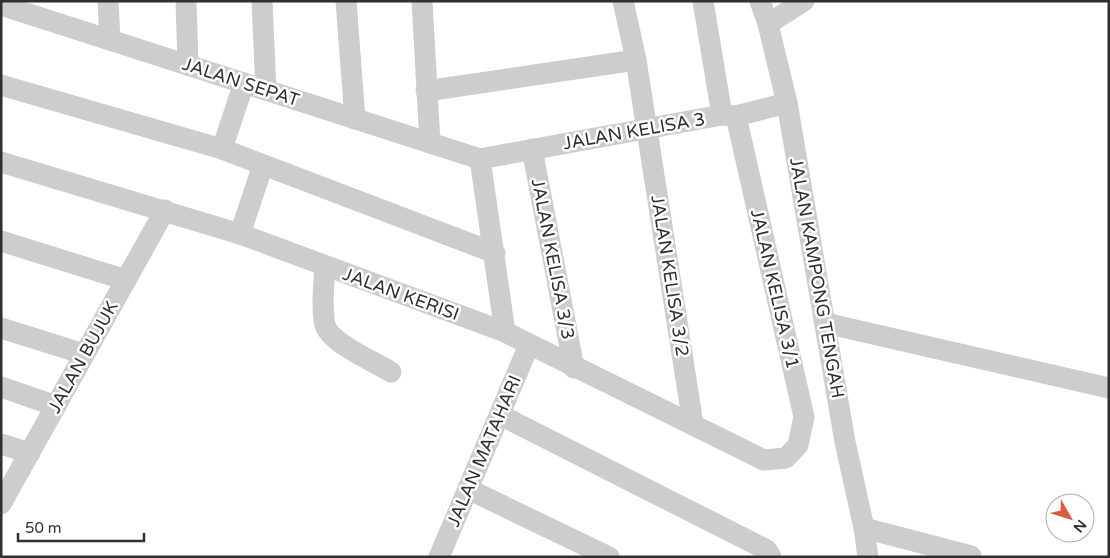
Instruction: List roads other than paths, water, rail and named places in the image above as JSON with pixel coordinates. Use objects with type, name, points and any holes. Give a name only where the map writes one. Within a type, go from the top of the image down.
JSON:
[{"type":"street","points":[[108,1],[110,40]]},
{"type":"street","points":[[186,1],[188,65]]},
{"type":"street","points":[[262,1],[266,90]]},
{"type":"street","points":[[346,1],[355,119]]},
{"type":"street","points":[[422,1],[430,143]]},
{"type":"street","name":"JALAN KELISA 3/2","points":[[623,1],[636,60],[693,424]]},
{"type":"street","name":"JALAN KELISA 3/1","points":[[703,1],[729,115],[804,418],[798,444],[786,458]]},
{"type":"street","name":"JALAN KAMPONG TENGAH","points":[[760,1],[768,24],[786,100],[845,442],[864,528],[868,557]]},
{"type":"street","points":[[768,24],[804,1]]},
{"type":"street","name":"JALAN SEPAT","points":[[1,5],[39,9],[110,40],[480,159]]},
{"type":"street","points":[[426,91],[636,60]]},
{"type":"street","points":[[222,149],[244,83]]},
{"type":"street","points":[[1,85],[222,149],[495,253]]},
{"type":"street","name":"JALAN KELISA 3","points":[[480,159],[729,115],[734,110],[786,100]]},
{"type":"street","name":"JALAN KELISA 3/3","points":[[532,150],[574,368]]},
{"type":"street","points":[[480,159],[505,332]]},
{"type":"street","name":"JALAN KERISI","points":[[1,162],[240,234],[505,332],[574,368],[764,460],[786,458]]},
{"type":"street","points":[[240,234],[263,165]]},
{"type":"street","name":"JALAN BUJUK","points":[[1,504],[165,210]]},
{"type":"street","points":[[1,242],[126,280]]},
{"type":"street","points":[[325,266],[324,301],[326,326],[337,341],[391,372]]},
{"type":"street","points":[[825,324],[1109,388]]},
{"type":"street","points":[[1,328],[84,354]]},
{"type":"street","name":"JALAN MATAHARI","points":[[439,557],[530,345]]},
{"type":"street","points":[[1,387],[56,406]]},
{"type":"street","points":[[500,415],[767,550],[770,557]]},
{"type":"street","points":[[1,444],[30,453]]},
{"type":"street","points":[[468,489],[610,557]]},
{"type":"street","points":[[864,528],[971,556]]}]
